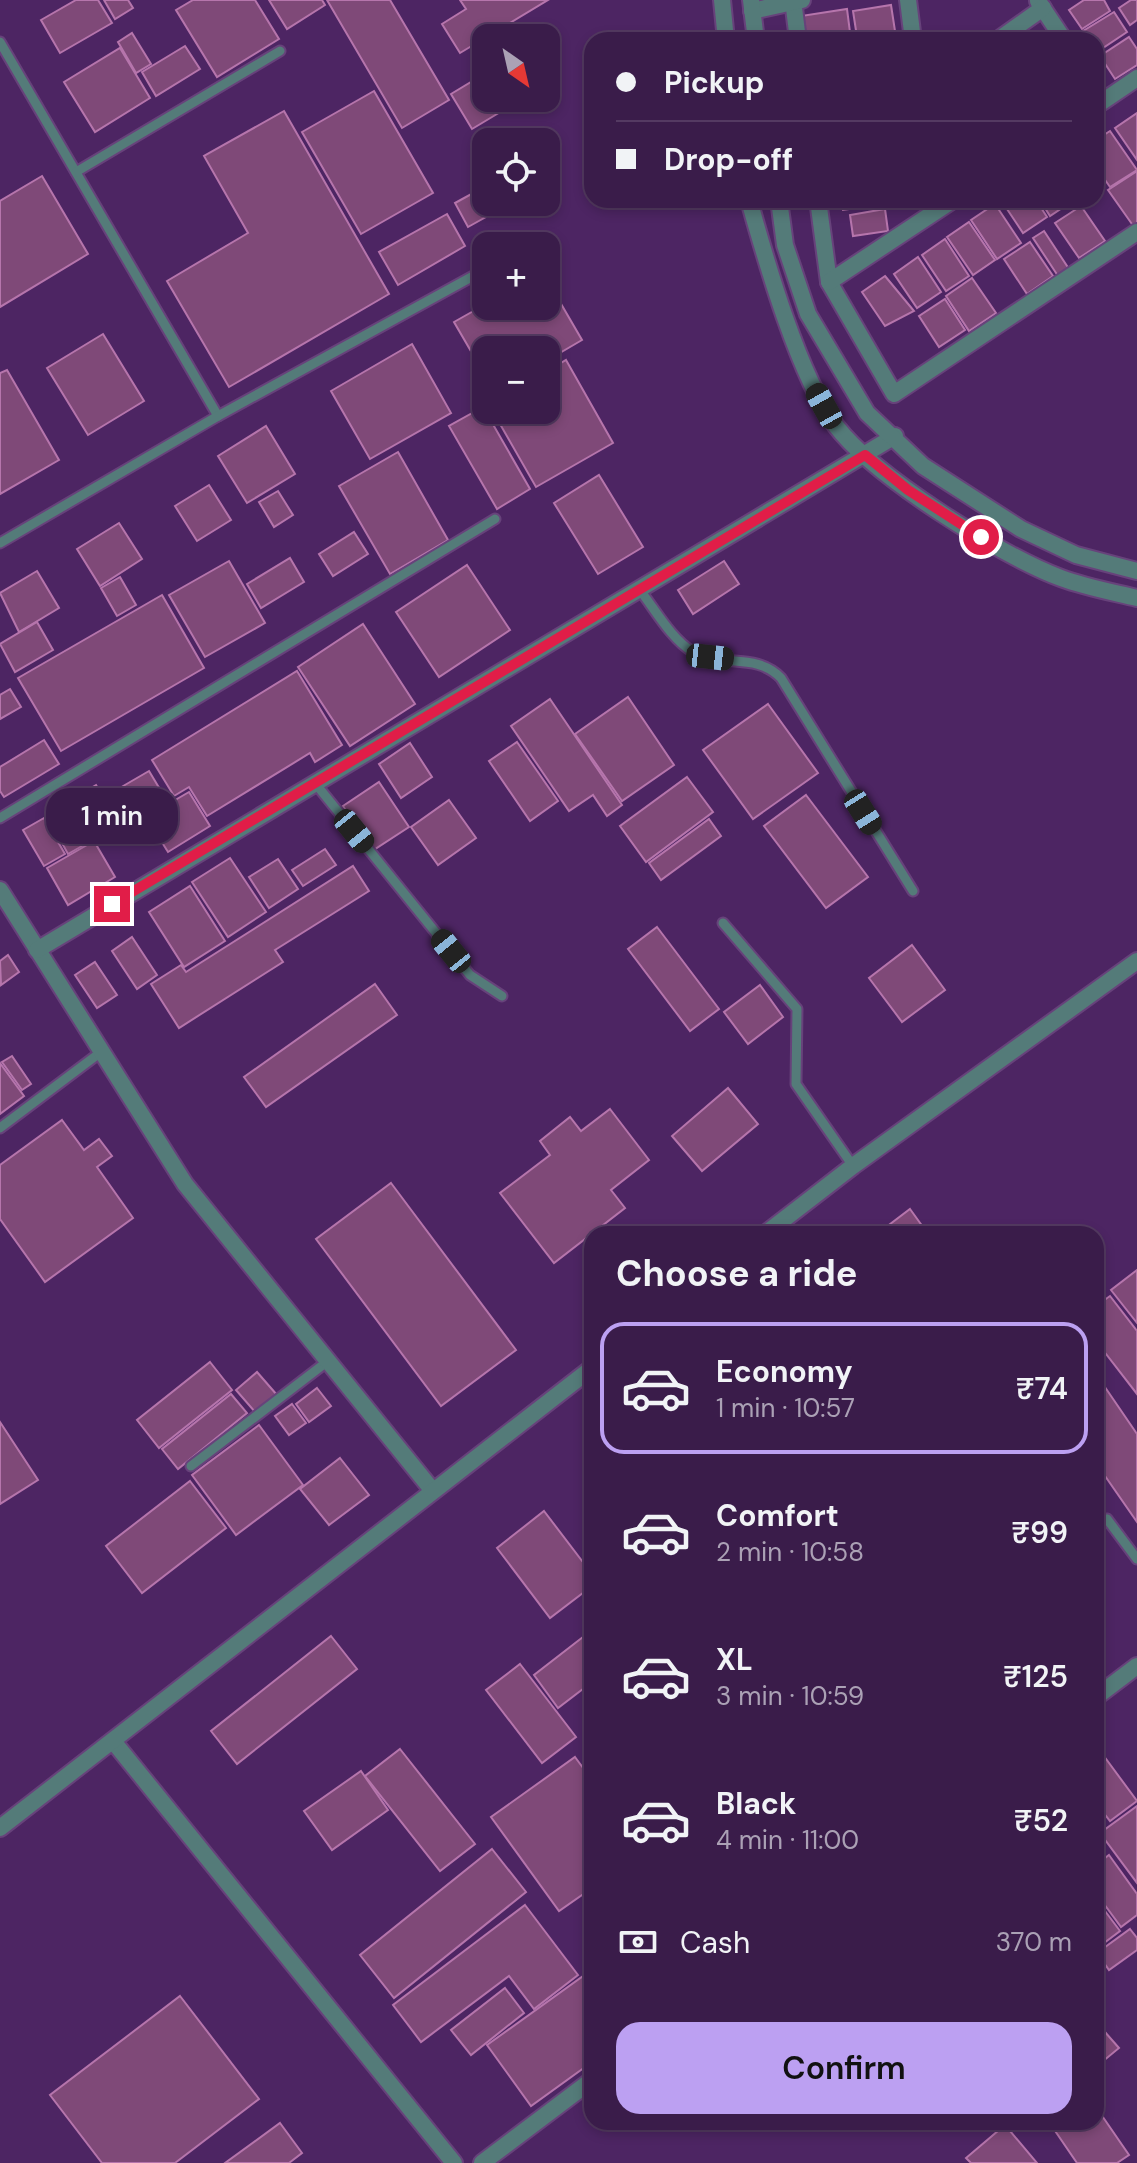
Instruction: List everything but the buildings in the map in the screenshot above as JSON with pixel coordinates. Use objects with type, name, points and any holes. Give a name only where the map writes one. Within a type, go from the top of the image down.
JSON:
[{"type":"street","points":[[722,0],[725,32]]},
{"type":"street","points":[[908,0],[912,32]]},
{"type":"street","points":[[755,32],[752,6],[796,1],[798,32]]},
{"type":"street","points":[[1007,32],[1040,4],[1059,32]]},
{"type":"street","points":[[1104,95],[1137,78]]},
{"type":"street","points":[[752,208],[813,385],[836,427],[908,490],[1006,553],[1061,578],[1137,598]]},
{"type":"street","points":[[780,208],[785,245],[808,314],[867,413],[895,436],[923,466],[1021,529],[1076,555],[1137,571]]},
{"type":"street","points":[[819,208],[829,282],[894,394],[1137,232]]},
{"type":"street","points":[[829,282],[933,208]]},
{"type":"street","points":[[37,950],[895,436]]},
{"type":"street","points":[[0,890],[185,1184],[433,1491]]},
{"type":"street","points":[[775,1226],[853,1166],[1137,961]]},
{"type":"street","points":[[0,1828],[584,1374]]},
{"type":"street","points":[[1104,1691],[1137,1666]]},
{"type":"street","points":[[113,1741],[454,2163]]},
{"type":"street","points":[[482,2163],[584,2086]]},
{"type":"lane","points":[[0,42],[218,416]]},
{"type":"lane","points":[[76,172],[280,51]]},
{"type":"lane","points":[[0,543],[218,416],[472,277]]},
{"type":"lane","points":[[0,818],[495,519]]},
{"type":"lane","points":[[639,589],[681,642],[695,653],[760,662],[781,678],[913,891]]},
{"type":"lane","points":[[315,783],[470,975],[502,996]]},
{"type":"lane","points":[[723,923],[797,1009],[796,1084],[853,1166]]},
{"type":"lane","points":[[0,1128],[101,1052]]},
{"type":"lane","points":[[191,1466],[328,1361]]},
{"type":"lane","points":[[1107,1519],[1137,1559]]},
{"type":"route","points":[[112,904],[865,455],[908,490],[981,537]]}]
